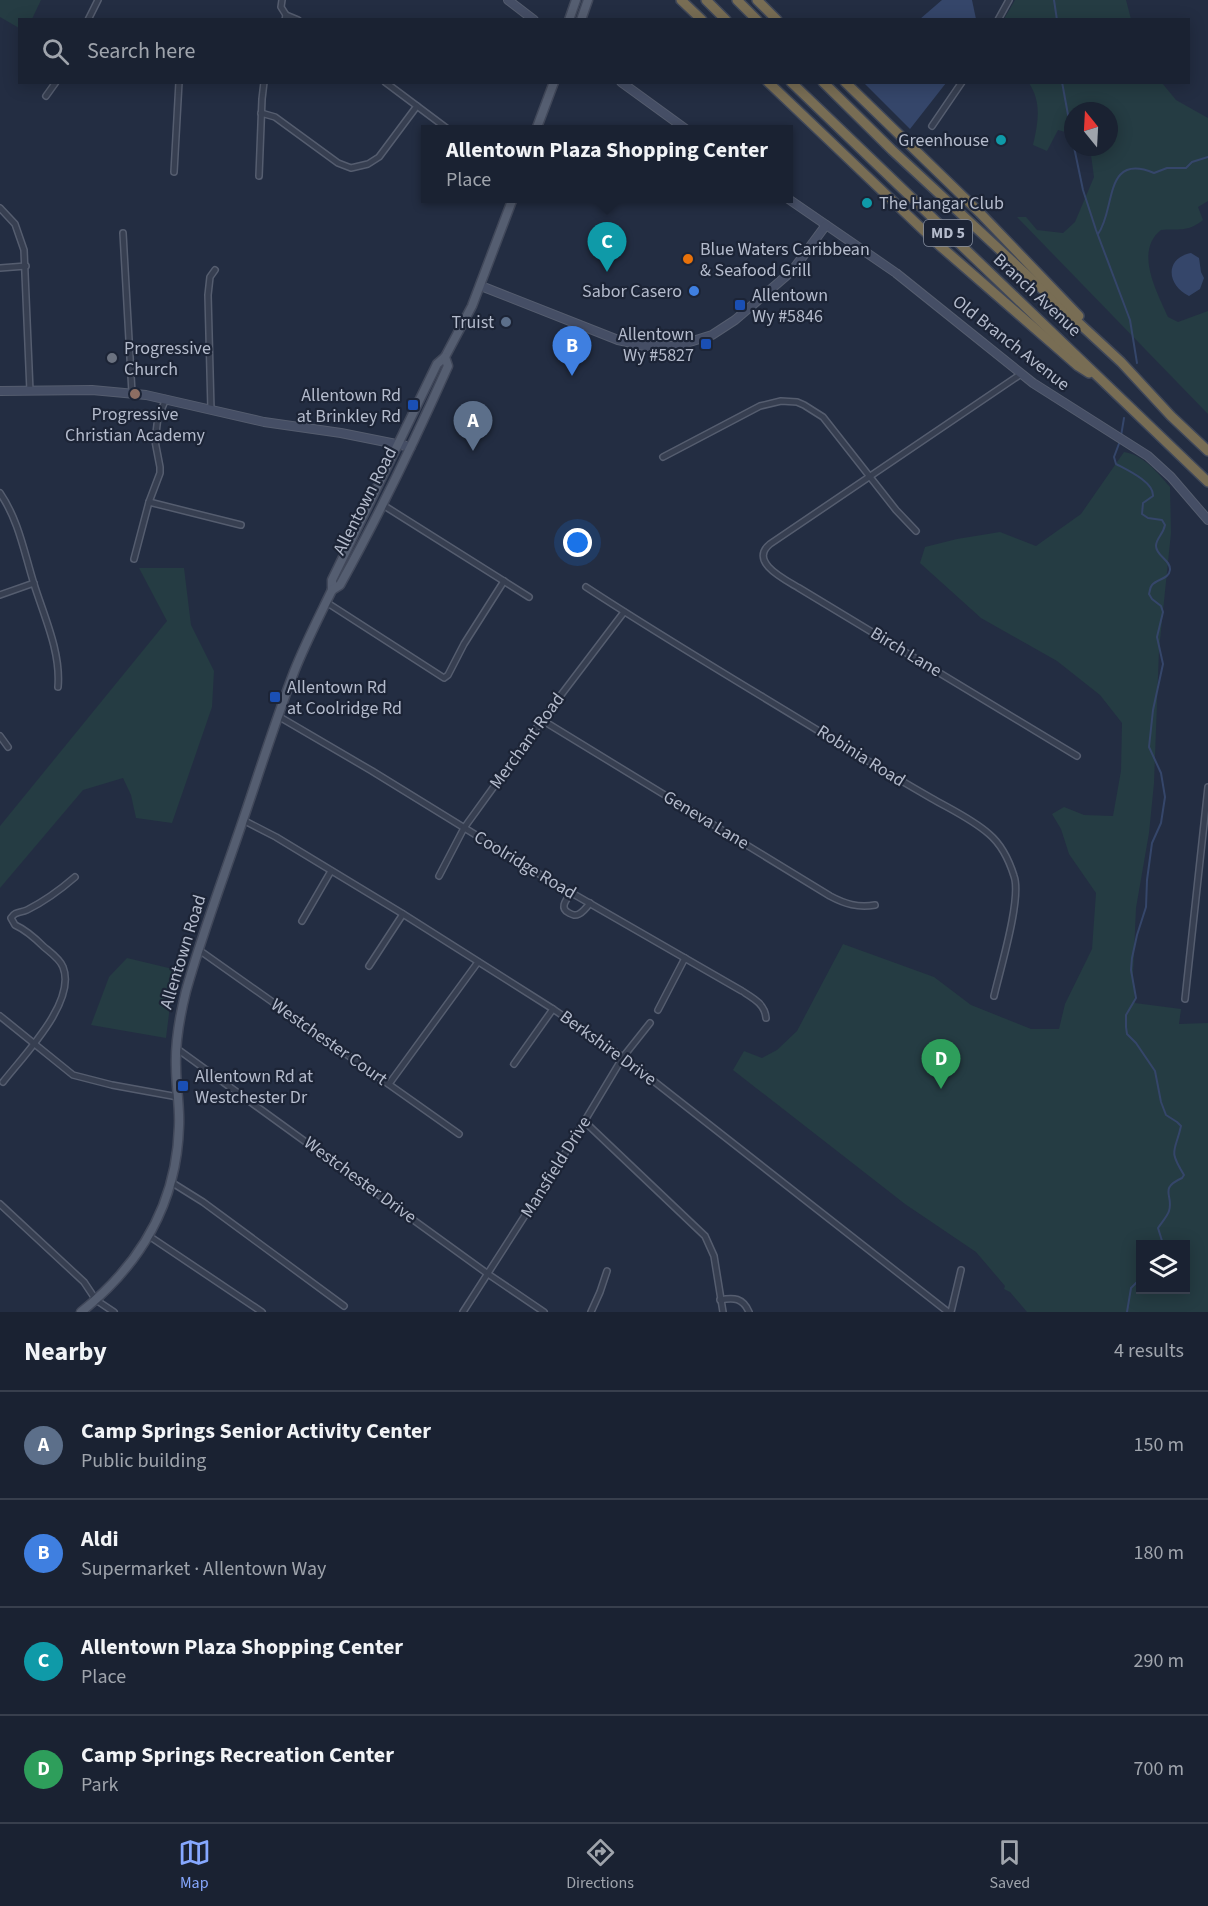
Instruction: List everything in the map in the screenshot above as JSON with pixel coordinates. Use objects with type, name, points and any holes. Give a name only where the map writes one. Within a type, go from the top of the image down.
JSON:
[{"type":"highway","points":[[681,0],[700,18]]},
{"type":"highway","points":[[706,0],[724,18]]},
{"type":"highway","points":[[737,0],[756,18]]},
{"type":"highway","points":[[757,0],[775,18]]},
{"type":"highway","points":[[770,84],[939,245],[1078,366],[1106,384]]},
{"type":"highway","name":"Branch Avenue","points":[[793,84],[1208,482]]},
{"type":"highway","name":"Branch Avenue","points":[[825,84],[901,158],[1121,362],[1171,416],[1208,451]]},
{"type":"highway","points":[[847,84],[1011,244],[1117,355],[1121,362]]},
{"type":"main road","points":[[508,0],[531,18]]},
{"type":"main road","points":[[570,18],[576,0]]},
{"type":"main road","points":[[582,18],[588,0]]},
{"type":"main road","points":[[538,125],[553,84]]},
{"type":"main road","points":[[624,84],[681,125]]},
{"type":"main road","name":"Old Branch Avenue","points":[[793,202],[906,280],[1021,374],[1148,456],[1171,477],[1208,520]]},
{"type":"main road","name":"Allentown Road","points":[[81,1312],[113,1284],[128,1267],[149,1236],[162,1209],[171,1182],[178,1148],[176,1048],[182,1008],[199,950],[278,716],[294,671],[332,590],[332,580],[437,364],[445,357],[481,286],[511,203]]},
{"type":"main road","points":[[481,286],[618,340],[643,346],[677,346],[712,335],[735,320],[792,271],[826,225]]},
{"type":"main road","name":"Allentown Road","points":[[332,590],[340,585],[383,505],[448,366],[445,357]]},
{"type":"main road","points":[[0,391],[92,390],[132,393],[279,425],[340,433],[411,447]]},
{"type":"street","points":[[89,18],[98,0]]},
{"type":"street","points":[[282,0],[281,7],[285,17]]},
{"type":"street","points":[[999,18],[1009,0]]},
{"type":"street","points":[[46,96],[55,84]]},
{"type":"street","points":[[174,172],[180,84]]},
{"type":"street","points":[[259,176],[264,84]]},
{"type":"street","points":[[388,84],[443,125]]},
{"type":"street","points":[[932,126],[961,84]]},
{"type":"street","points":[[261,113],[275,117],[338,163],[351,168],[368,164],[379,157],[417,106]]},
{"type":"street","points":[[0,208],[18,229],[24,250],[30,391]]},
{"type":"street","points":[[123,233],[132,393]]},
{"type":"street","points":[[0,267],[26,266]]},
{"type":"street","points":[[211,410],[208,295],[210,277],[215,270]]},
{"type":"street","points":[[870,476],[1021,374]]},
{"type":"street","points":[[134,559],[148,502],[160,473],[155,441],[158,417],[166,399]]},
{"type":"street","points":[[663,457],[760,406],[789,400],[797,402],[823,417],[896,510],[916,531]]},
{"type":"street","name":"Birch Lane","points":[[870,476],[766,547],[763,554],[766,564],[776,573],[1077,756]]},
{"type":"street","points":[[0,494],[17,524],[54,650],[58,687]]},
{"type":"street","points":[[148,502],[241,525]]},
{"type":"street","points":[[383,505],[529,597]]},
{"type":"street","points":[[326,602],[444,678],[448,675],[464,644],[504,581]]},
{"type":"street","points":[[0,595],[34,583]]},
{"type":"street","name":"Robinia Road","points":[[586,587],[854,752],[973,822],[994,839],[1006,856],[1016,887],[1011,926],[994,996]]},
{"type":"street","name":"Merchant Road","points":[[439,876],[465,828],[542,720],[624,612]]},
{"type":"street","name":"Coolridge Road","points":[[278,716],[759,1003],[766,1017]]},
{"type":"street","name":"Geneva Lane","points":[[542,720],[838,900],[859,906],[875,905]]},
{"type":"street","points":[[0,736],[8,747]]},
{"type":"street","points":[[1185,999],[1208,788]]},
{"type":"street","name":"Berkshire Drive","points":[[243,820],[276,837],[403,914],[553,1008],[623,1057],[950,1312]]},
{"type":"street","points":[[302,921],[332,871]]},
{"type":"street","points":[[3,1082],[46,1029],[58,1006],[64,982],[64,970],[61,963],[24,929],[15,925],[11,918],[14,913],[26,910],[52,896],[75,877]]},
{"type":"street","points":[[571,892],[564,903],[565,910],[576,915],[590,903]]},
{"type":"street","points":[[369,966],[403,914]]},
{"type":"street","name":"Westchester Court","points":[[199,950],[459,1134]]},
{"type":"street","points":[[658,1010],[685,958]]},
{"type":"street","points":[[389,1084],[478,962]]},
{"type":"street","points":[[514,1064],[553,1008]]},
{"type":"street","points":[[0,1016],[64,1069],[77,1077],[178,1096]]},
{"type":"street","name":"Mansfield Drive","points":[[463,1312],[585,1122],[623,1057],[650,1023]]},
{"type":"street","name":"Westchester Drive","points":[[176,1048],[544,1312]]},
{"type":"street","points":[[585,1122],[705,1236],[714,1256],[723,1312]]},
{"type":"street","points":[[171,1182],[203,1202],[344,1306]]},
{"type":"street","points":[[0,1204],[84,1282],[96,1300],[114,1312]]},
{"type":"street","points":[[149,1236],[262,1312]]},
{"type":"street","points":[[591,1312],[607,1270]]},
{"type":"street","points":[[950,1312],[961,1270]]},
{"type":"street","points":[[720,1300],[732,1298],[740,1300],[749,1312]]},
{"type":"shaded area","points":[[0,0],[41,0],[32,18],[18,18],[18,27],[0,17]]},
{"type":"shaded area","points":[[1015,0],[1126,0],[1131,18],[1005,18]]},
{"type":"shaded area","points":[[1030,84],[1163,84],[1176,100],[1208,118],[1208,201],[1198,207],[1203,220],[1183,229],[1161,230],[1153,239],[1148,260],[1154,284],[1168,317],[1178,322],[1208,311],[1208,414],[1017,217],[1026,217],[1037,230],[1063,233],[1075,222],[1094,177],[1091,156],[1118,156],[1118,102],[1064,102],[1064,132],[1058,130],[1047,151],[1033,145],[1037,121],[1036,98]]},
{"type":"shaded area","points":[[1124,452],[1144,460],[1170,487],[1171,533],[1159,650],[1154,783],[1149,833],[1136,908],[1133,974],[1135,1003],[1181,1009],[1179,1024],[1208,1023],[1208,1312],[1027,1312],[1010,1292],[1004,1289],[1005,1286],[976,1252],[905,1204],[733,1070],[744,1051],[762,1058],[777,1050],[797,1031],[843,944],[934,977],[971,1005],[1031,1029],[1059,1029],[1065,1004],[1092,949],[1096,893],[1069,854],[1061,829],[1052,814],[1064,807],[1084,815],[1113,816],[1121,771],[1122,723],[1100,695],[1057,661],[981,618],[920,563],[925,547],[1000,532],[1036,546],[1081,514]]},
{"type":"shaded area","points":[[139,568],[184,568],[191,625],[214,671],[212,707],[172,823],[136,818],[131,795],[123,778],[83,790],[0,888],[0,826],[167,621]]},
{"type":"shaded area","points":[[127,958],[177,970],[166,1038],[91,1025],[109,977]]},
{"type":"water","points":[[942,0],[972,0],[976,18],[921,18]]},
{"type":"water","points":[[865,84],[945,84],[910,129]]},
{"type":"water","points":[[1191,253],[1199,258],[1204,278],[1200,289],[1189,296],[1176,286],[1172,273],[1176,260]]},
{"type":"waterway","points":[[1054,0],[1057,18]]},
{"type":"waterway","points":[[1062,84],[1066,102]]},
{"type":"waterway","points":[[1076,156],[1083,190],[1096,230],[1130,320],[1137,363]]},
{"type":"waterway","points":[[1098,234],[1114,187],[1126,170],[1138,169],[1154,173],[1167,168],[1186,168],[1192,162],[1208,157]]},
{"type":"waterway","points":[[1121,436],[1124,418]]},
{"type":"waterway","points":[[1120,441],[1114,457],[1116,464],[1145,481],[1152,491],[1153,496],[1143,503],[1142,514],[1148,518],[1162,520],[1165,525],[1156,546],[1158,553],[1170,567],[1169,573],[1152,585],[1149,594],[1161,606],[1163,612],[1157,637],[1163,664],[1153,710],[1149,747],[1161,773],[1165,797],[1161,823],[1152,843],[1146,907],[1132,958],[1131,970],[1136,998],[1126,1015],[1127,1034],[1155,1071],[1166,1115],[1181,1126],[1174,1155],[1184,1175],[1169,1189],[1169,1211],[1158,1228],[1162,1240]]},
{"type":"waterway","points":[[1127,1312],[1131,1288],[1136,1283]]},
{"type":"place","name":"Greenhouse","points":[[1001,140]]},
{"type":"place","name":"The Hangar Club","points":[[867,203]]},
{"type":"place","name":"Blue Waters Caribbean & Seafood Grill","points":[[688,259]]},
{"type":"place","name":"Allentown Plaza Shopping Center","points":[[607,272]]},
{"type":"place","name":"Sabor Casero","points":[[694,291]]},
{"type":"place","name":"Allentown Wy #5846","points":[[740,305]]},
{"type":"place","name":"Truist","points":[[506,322]]},
{"type":"place","name":"Allentown Wy #5827","points":[[706,344]]},
{"type":"place","name":"Progressive Church","points":[[112,358]]},
{"type":"place","name":"Aldi","points":[[572,376]]},
{"type":"place","name":"Progressive Christian Academy","points":[[135,394]]},
{"type":"place","name":"Allentown Rd at Brinkley Rd","points":[[413,405]]},
{"type":"place","name":"Camp Springs Senior Activity Center","points":[[473,451]]},
{"type":"place","name":"Allentown Rd at Coolridge Rd","points":[[275,697]]},
{"type":"place","name":"Allentown Rd at Westchester Dr","points":[[183,1086]]},
{"type":"place","name":"Camp Springs Recreation Center","points":[[941,1089]]}]
